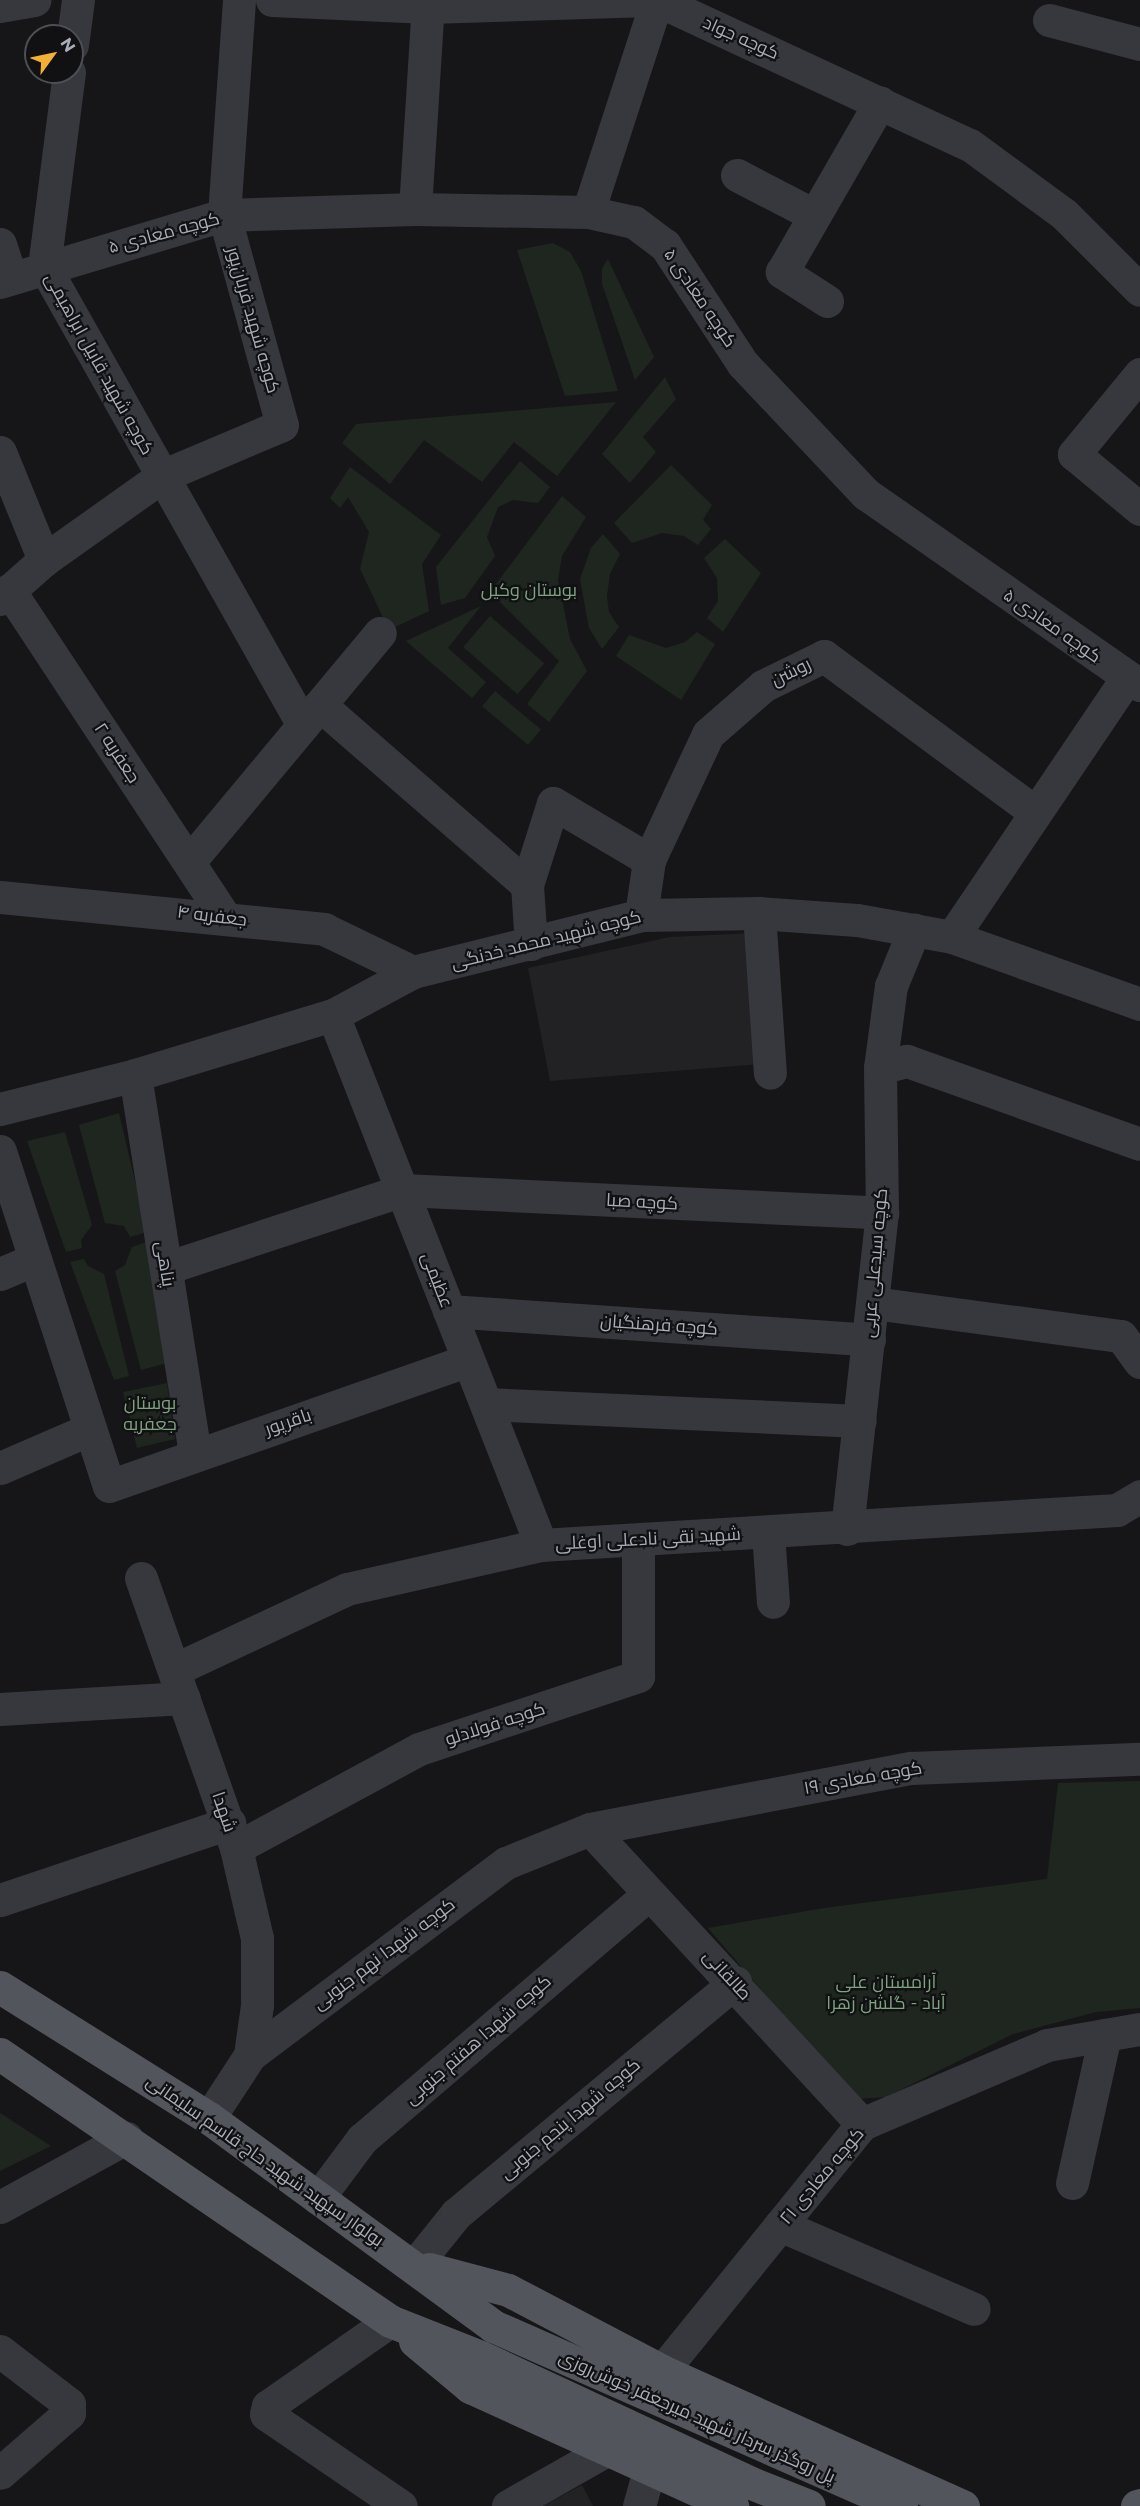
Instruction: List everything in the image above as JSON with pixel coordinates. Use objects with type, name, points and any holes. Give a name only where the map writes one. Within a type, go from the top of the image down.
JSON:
[{"type":"main road","name":"بولوار سپهبد شهید حاج قاسم سلیمانی","points":[[0,1987],[209,2118],[318,2198],[415,2265],[493,2326]]},
{"type":"main road","points":[[0,2054],[126,2138],[390,2321],[470,2387],[650,2467],[742,2495]]},
{"type":"main road","points":[[415,2265],[508,2290],[662,2371],[951,2503]]},
{"type":"main road","name":"پل روگذر سردار شهید میرجعفر خوش‌روزی","points":[[390,2321],[481,2357],[742,2495],[809,2506]]},
{"type":"main road","name":"پل روگذر سردار شهید میرجعفر خوش‌روزی","points":[[493,2326],[764,2449],[901,2506]]},
{"type":"street","points":[[0,6],[34,0]]},
{"type":"street","points":[[75,24],[78,0]]},
{"type":"street","name":"کوچه شهید قربان‌پور","points":[[162,476],[282,425],[224,215],[239,0]]},
{"type":"street","name":"کوچه جواد","points":[[272,0],[429,3],[657,0],[970,145],[1064,214],[1140,290]]},
{"type":"street","points":[[588,212],[657,0]]},
{"type":"street","points":[[415,209],[429,3]]},
{"type":"street","points":[[1049,20],[1140,44]]},
{"type":"street","name":"کوچه شهید قابیل ابراهیمی","points":[[67,84],[44,266],[162,476],[312,715],[526,885]]},
{"type":"street","points":[[827,301],[782,272],[880,102]]},
{"type":"street","points":[[736,175],[814,215]]},
{"type":"street","name":"کوچه معادی ۵","points":[[5,280],[44,266],[224,215],[415,209],[588,212],[634,222],[665,245],[744,364],[866,494],[1133,682]]},
{"type":"street","points":[[0,244],[5,280]]},
{"type":"street","points":[[1140,374],[1074,454],[1140,508]]},
{"type":"street","points":[[0,452],[44,560]]},
{"type":"street","points":[[5,595],[44,560],[162,476]]},
{"type":"street","name":"جعفریه ۲","points":[[5,595],[225,917]]},
{"type":"street","points":[[189,862],[380,633]]},
{"type":"street","name":"روشن","points":[[641,915],[649,860],[708,734],[763,686],[824,656],[1035,812]]},
{"type":"street","points":[[952,937],[1035,812],[1133,682]]},
{"type":"street","points":[[531,944],[526,885],[553,802],[649,860]]},
{"type":"street","name":"جعفریه ۴","points":[[0,897],[225,917],[324,929],[414,972]]},
{"type":"street","points":[[759,913],[770,1073]]},
{"type":"street","name":"کوچه شهید محمد خدنگی","points":[[0,1109],[135,1075],[333,1015],[414,972],[641,915],[759,913],[857,920],[914,930],[952,937],[1140,1004]]},
{"type":"street","name":"کوچه سیدعلی عربی","points":[[847,1529],[882,1214],[880,1068],[891,986],[914,930]]},
{"type":"street","name":"عظیمی","points":[[333,1015],[541,1545]]},
{"type":"street","points":[[880,1068],[907,1061],[1140,1144]]},
{"type":"street","name":"پناهی","points":[[135,1075],[195,1454]]},
{"type":"street","points":[[0,1150],[88,1430],[0,1468]]},
{"type":"street","points":[[166,1268],[403,1190]]},
{"type":"street","name":"کوچه صبا","points":[[403,1190],[882,1214]]},
{"type":"street","points":[[0,1274],[35,1259]]},
{"type":"street","points":[[873,1303],[1122,1336],[1140,1362]]},
{"type":"street","name":"کوچه فرهنگیان","points":[[449,1311],[869,1340]]},
{"type":"street","name":"باقرپور","points":[[88,1430],[109,1486],[468,1360]]},
{"type":"street","points":[[486,1404],[860,1421]]},
{"type":"street","name":"شهید نقی نادعلی اوغلی","points":[[179,1684],[347,1589],[541,1545],[847,1529],[1117,1510],[1140,1496]]},
{"type":"street","points":[[768,1533],[773,1602]]},
{"type":"street","name":"کوچه فولادلو","points":[[232,1835],[419,1749],[638,1676],[638,1540]]},
{"type":"street","name":"شهدا","points":[[141,1578],[232,1835],[257,1938],[257,2005],[250,2055]]},
{"type":"street","points":[[0,1709],[179,1684]]},
{"type":"street","name":"کوچه معادی ۱۹","points":[[590,1829],[911,1768],[1140,1759]]},
{"type":"street","name":"طالقانی","points":[[590,1829],[735,1982],[862,2124]]},
{"type":"street","name":"کوچه شهدا نهم جنوبی","points":[[209,2118],[250,2055],[506,1863],[590,1829]]},
{"type":"street","points":[[0,1900],[232,1835]]},
{"type":"street","name":"کوچه شهدا هفتم جنوبی","points":[[318,2198],[362,2139],[650,1894]]},
{"type":"street","name":"کوچه شهدا پنجم جنوبی","points":[[415,2265],[456,2214],[735,1982]]},
{"type":"street","name":"کوچه معادی ۲۱","points":[[662,2371],[862,2124],[1047,2045],[1140,2029]]},
{"type":"street","points":[[1072,2183],[1105,2035]]},
{"type":"street","points":[[0,2207],[126,2138]]},
{"type":"street","points":[[780,2225],[974,2309]]},
{"type":"street","points":[[390,2321],[268,2406],[266,2414],[401,2506]]},
{"type":"street","points":[[0,2351],[69,2404],[69,2413],[0,2473]]},
{"type":"street","points":[[508,2506],[610,2448]]},
{"type":"street","points":[[639,2506],[650,2467]]},
{"type":"shaded area","points":[[753,933],[761,1064],[550,1081],[528,968],[670,937]]},
{"type":"shaded area","points":[[582,2485],[593,2506],[543,2506]]},
{"type":"green space","points":[[553,243],[570,252],[581,271],[618,391],[565,396],[517,250]]},
{"type":"green space","points":[[608,259],[654,357],[635,380],[602,284],[602,268]]},
{"type":"green space","points":[[665,377],[676,399],[643,437],[656,452],[630,483],[602,454]]},
{"type":"green space","points":[[616,402],[557,476],[514,442],[482,482],[424,440],[390,484],[342,443],[356,424]]},
{"type":"green space","points":[[520,461],[550,487],[538,503],[513,500],[498,507],[487,537],[495,556],[465,598],[441,605],[436,567]]},
{"type":"green space","points":[[671,465],[712,505],[703,520],[711,529],[698,545],[684,536],[662,533],[632,543],[614,523]]},
{"type":"green space","points":[[350,467],[441,535],[422,564],[429,611],[389,630],[360,569],[369,532],[348,497],[340,508],[330,498]]},
{"type":"green space","name":"بوستان وکیل","points":[[562,496],[586,517],[562,556],[558,580],[570,639],[587,671],[549,722],[527,704],[559,661],[490,592]]},
{"type":"green space","points":[[603,534],[620,554],[610,574],[607,596],[609,612],[619,627],[602,649],[589,628],[580,579],[591,548]]},
{"type":"green space","points":[[725,539],[761,573],[723,632],[707,618],[718,601],[717,578],[704,558]]},
{"type":"green space","points":[[481,606],[448,648],[486,682],[472,698],[406,641]]},
{"type":"green space","points":[[490,616],[544,663],[517,694],[463,647]]},
{"type":"green space","points":[[697,632],[715,644],[681,700],[616,656],[629,635],[666,648],[685,642]]},
{"type":"green space","points":[[495,691],[541,730],[528,745],[482,706]]},
{"type":"green space","points":[[119,1113],[147,1232],[130,1237],[124,1226],[105,1223],[79,1125]]},
{"type":"green space","points":[[65,1132],[92,1225],[81,1240],[82,1248],[66,1252],[27,1141]]},
{"type":"green space","points":[[149,1241],[167,1363],[141,1370],[115,1271],[125,1265],[132,1247]]},
{"type":"green space","points":[[84,1259],[88,1266],[104,1274],[129,1376],[114,1380],[70,1262]]},
{"type":"green space","name":"بوستان جعفریه","points":[[167,1383],[175,1439],[137,1448],[123,1392]]},
{"type":"green space","name":"آرامستان علی آباد - گلشن زهرا","points":[[1140,1781],[1140,2008],[1096,2012],[1013,2034],[886,2097],[855,2099],[708,1928],[824,1908],[1047,1879],[1058,1783]]},
{"type":"green space","points":[[0,2113],[51,2146],[0,2171]]}]
